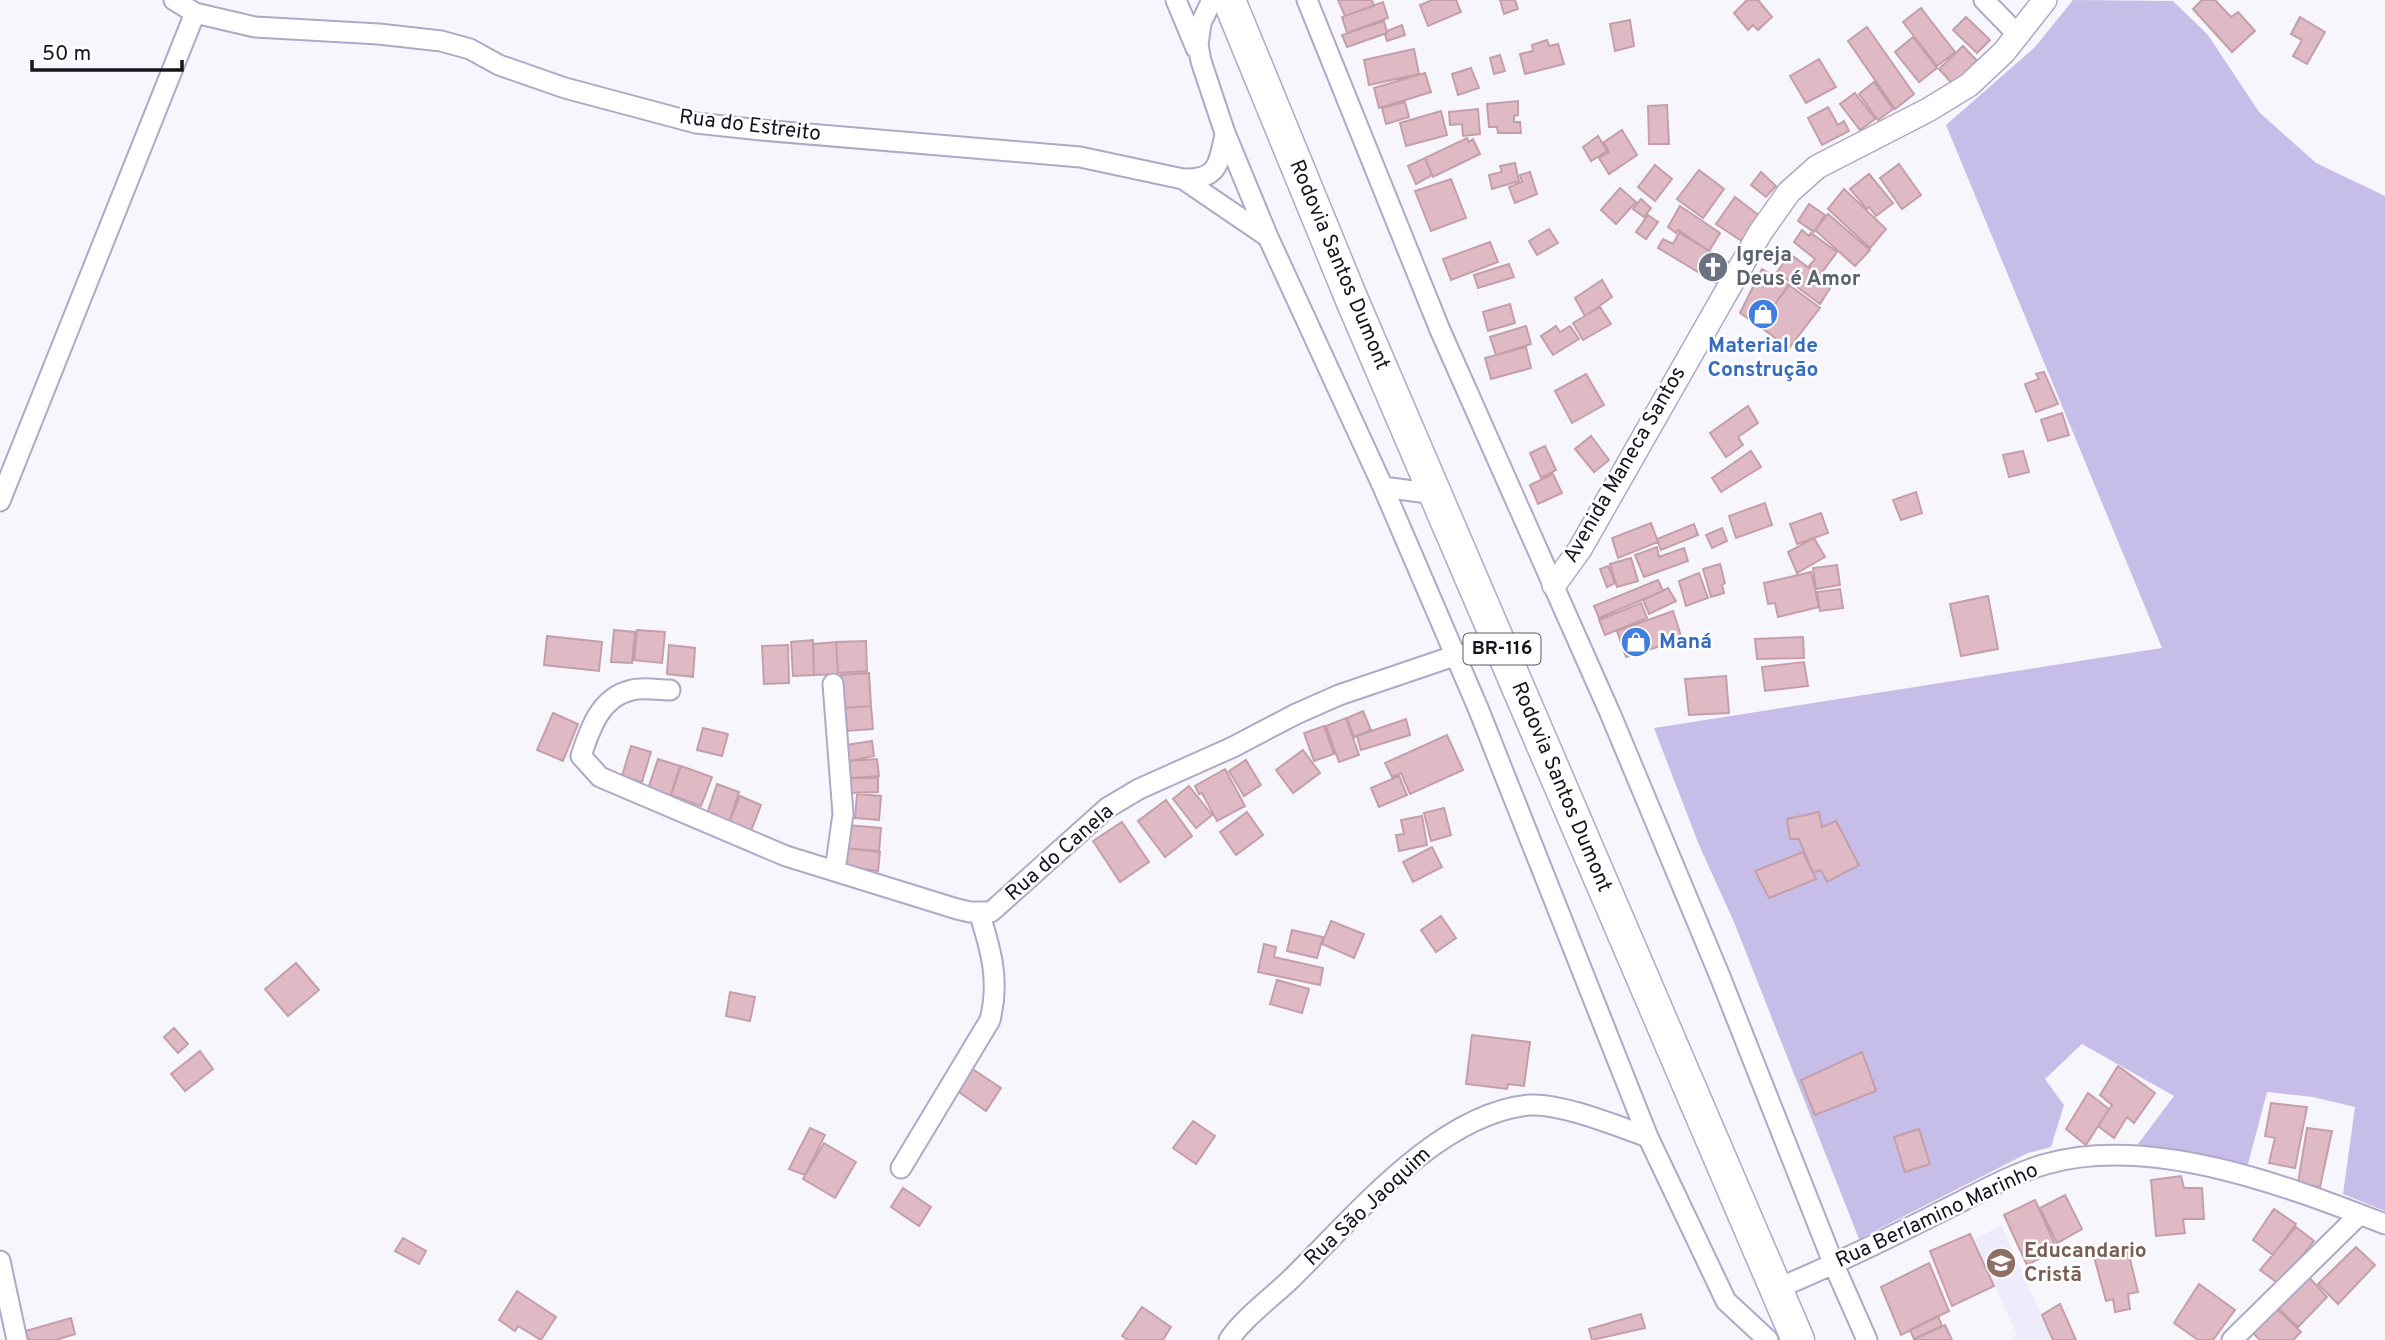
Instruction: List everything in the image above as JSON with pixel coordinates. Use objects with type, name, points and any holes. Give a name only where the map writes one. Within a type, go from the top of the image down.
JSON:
[{"type":"highway","name":"Rodovia Santos Dumont","points":[[1229,0],[1436,494],[1798,1340]]},
{"type":"street","name":"Rua do Estreito","points":[[174,0],[195,13],[255,27],[379,34],[441,41],[470,49],[499,65],[565,88],[696,123],[761,131],[1080,157],[1199,180],[1211,174],[1220,159],[1225,132]]},
{"type":"street","points":[[1176,0],[1268,237],[1382,487],[1478,708],[1648,1137],[1726,1301],[1749,1340]]},
{"type":"street","points":[[1201,61],[1199,34],[1205,12],[1212,0]]},
{"type":"street","points":[[1984,0],[2018,35]]},
{"type":"street","name":"Avenida Maneca Santos","points":[[1554,585],[1580,549],[1760,233],[1790,192],[1817,167],[1928,110],[1969,85],[2004,52],[2045,0]]},
{"type":"street","points":[[1306,4],[1440,330],[1554,585],[1714,961],[1834,1265],[1867,1340]]},
{"type":"street","points":[[0,501],[195,13]]},
{"type":"street","points":[[1183,179],[1268,237]]},
{"type":"street","points":[[1382,487],[1436,494]]},
{"type":"street","name":"Rua do Canela","points":[[979,912],[992,912],[1107,808],[1139,789],[1339,695],[1454,656],[1502,648]]},
{"type":"street","points":[[833,684],[843,814],[835,871]]},
{"type":"street","points":[[670,690],[632,690],[609,700],[592,725],[581,756],[600,777],[786,856],[957,909],[979,912],[990,947],[996,996],[990,1020],[901,1168]]},
{"type":"street","name":"Rua São Jaoquim","points":[[1229,1340],[1404,1168],[1455,1130],[1495,1112],[1532,1105],[1578,1113],[1648,1137]]},
{"type":"street","name":"Rua Berlamino Marinho","points":[[1776,1289],[1834,1265],[2045,1164],[2089,1156],[2134,1155],[2184,1161],[2275,1184],[2385,1224]]},
{"type":"street","points":[[2232,1340],[2358,1216]]},
{"type":"street","points":[[0,1261],[17,1340]]},
{"type":"street","points":[[1726,1301],[1769,1340]]},
{"type":"shaded area","points":[[2073,0],[2173,1],[2208,35],[2259,112],[2316,163],[2385,196],[2385,1211],[2343,1194],[2355,1107],[2313,1097],[2267,1092],[2247,1168],[2138,1144],[2174,1096],[2082,1044],[2045,1079],[2064,1105],[2051,1147],[2028,1153],[1859,1239],[1654,728],[2162,648],[1946,125],[2035,47]]},
{"type":"shaded area","name":"Educandario Cristã","points":[[2001,1225],[2053,1340],[2008,1340],[2017,1335],[1974,1240]]},
{"type":"building","points":[[1338,0],[1372,0],[1374,6],[1345,16]]},
{"type":"building","points":[[1432,0],[1456,0],[1461,12],[1428,26],[1420,5]]},
{"type":"building","points":[[1500,0],[1515,0],[1518,9],[1504,14]]},
{"type":"building","points":[[1747,0],[1758,0],[1772,17],[1758,30],[1753,25],[1748,30],[1734,13]]},
{"type":"building","points":[[2202,0],[2215,0],[2231,17],[2238,12],[2255,31],[2232,52],[2193,9]]},
{"type":"building","points":[[1383,2],[1388,18],[1347,33],[1342,17]]},
{"type":"building","points":[[1921,8],[1955,52],[1937,66],[1903,22]]},
{"type":"building","points":[[1966,17],[1990,40],[1977,53],[1953,30]]},
{"type":"building","points":[[2300,17],[2325,32],[2307,64],[2293,56],[2302,40],[2291,34]]},
{"type":"building","points":[[1630,20],[1634,46],[1615,51],[1610,24]]},
{"type":"building","points":[[1384,21],[1387,33],[1347,47],[1342,35]]},
{"type":"building","points":[[1402,25],[1405,35],[1387,41],[1387,31]]},
{"type":"building","points":[[1867,27],[1914,94],[1895,109],[1848,41]]},
{"type":"building","points":[[1913,37],[1937,68],[1919,82],[1895,52]]},
{"type":"building","points":[[1547,40],[1549,46],[1558,44],[1564,64],[1525,74],[1520,54],[1533,51],[1532,45]]},
{"type":"building","points":[[1963,46],[1982,66],[1958,90],[1939,69]]},
{"type":"building","points":[[1414,49],[1419,74],[1369,85],[1364,60]]},
{"type":"building","points":[[1500,55],[1505,71],[1494,74],[1490,58]]},
{"type":"building","points":[[1819,59],[1836,87],[1806,103],[1790,76]]},
{"type":"building","points":[[1471,68],[1479,88],[1458,95],[1452,74]]},
{"type":"building","points":[[1425,73],[1431,92],[1379,108],[1374,88]]},
{"type":"building","points":[[1874,82],[1893,109],[1878,120],[1859,94]]},
{"type":"building","points":[[1855,93],[1875,119],[1860,130],[1840,104]]},
{"type":"building","points":[[1518,101],[1518,115],[1514,116],[1514,122],[1520,122],[1521,133],[1498,133],[1497,127],[1489,127],[1487,104]]},
{"type":"building","points":[[1405,102],[1409,117],[1386,124],[1382,108]]},
{"type":"building","points":[[1667,105],[1669,144],[1649,144],[1648,106]]},
{"type":"building","points":[[1828,107],[1838,125],[1844,121],[1849,131],[1822,145],[1808,118]]},
{"type":"building","points":[[1478,109],[1480,134],[1463,136],[1462,124],[1450,125],[1449,112]]},
{"type":"building","points":[[1441,111],[1447,135],[1406,146],[1400,123]]},
{"type":"building","points":[[1622,130],[1637,155],[1609,174],[1599,158],[1609,152],[1604,142]]},
{"type":"building","points":[[1598,136],[1607,151],[1591,161],[1583,147]]},
{"type":"building","points":[[1467,138],[1469,142],[1473,139],[1480,154],[1433,177],[1425,158]]},
{"type":"building","points":[[1425,158],[1432,175],[1416,184],[1408,166]]},
{"type":"building","points":[[1515,163],[1519,181],[1492,189],[1489,175],[1502,172],[1500,166]]},
{"type":"building","points":[[1899,164],[1921,195],[1902,209],[1880,178]]},
{"type":"building","points":[[1655,165],[1672,179],[1655,201],[1638,187]]},
{"type":"building","points":[[1699,170],[1724,189],[1703,218],[1677,199]]},
{"type":"building","points":[[1530,172],[1537,194],[1515,203],[1509,187],[1522,182],[1520,175]]},
{"type":"building","points":[[1761,172],[1776,186],[1766,197],[1751,185]]},
{"type":"building","points":[[1869,174],[1893,203],[1876,216],[1850,189]]},
{"type":"building","points":[[1451,179],[1466,218],[1431,231],[1415,191]]},
{"type":"building","points":[[1620,188],[1636,202],[1616,224],[1601,210]]},
{"type":"building","points":[[1844,189],[1886,229],[1870,248],[1828,209]]},
{"type":"building","points":[[1735,197],[1761,217],[1743,242],[1716,224]]},
{"type":"building","points":[[1641,199],[1651,208],[1644,217],[1633,209]]},
{"type":"building","points":[[1809,204],[1825,215],[1814,232],[1798,221]]},
{"type":"building","points":[[1680,206],[1720,233],[1709,251],[1678,230],[1676,233],[1668,227]]},
{"type":"building","points":[[1828,214],[1870,250],[1855,266],[1815,230]]},
{"type":"building","points":[[1648,215],[1658,222],[1646,239],[1636,232]]},
{"type":"building","points":[[1549,229],[1558,243],[1537,255],[1529,241]]},
{"type":"building","points":[[1802,230],[1809,236],[1811,233],[1837,252],[1820,275],[1809,266],[1815,259],[1794,242]]},
{"type":"building","points":[[1679,233],[1732,264],[1718,284],[1658,248],[1663,239],[1673,244]]},
{"type":"building","points":[[1490,242],[1498,262],[1451,280],[1443,259]]},
{"type":"building","points":[[1790,254],[1832,285],[1820,304],[1777,272]]},
{"type":"building","points":[[1509,264],[1514,277],[1478,288],[1474,275]]},
{"type":"building","points":[[1762,269],[1789,285],[1759,326],[1740,313]]},
{"type":"building","points":[[1602,280],[1612,297],[1585,316],[1575,298]]},
{"type":"building","points":[[1789,285],[1820,308],[1789,348],[1759,326]]},
{"type":"building","points":[[1510,304],[1515,323],[1488,331],[1483,312]]},
{"type":"building","points":[[1600,307],[1611,324],[1583,340],[1573,323]]},
{"type":"building","points":[[1526,326],[1531,344],[1496,355],[1490,337]]},
{"type":"building","points":[[1556,326],[1560,332],[1570,326],[1579,339],[1553,355],[1541,336]]},
{"type":"building","points":[[1526,347],[1531,368],[1491,379],[1485,358]]},
{"type":"building","points":[[2044,372],[2058,404],[2036,412],[2025,384],[2039,379],[2036,374]]},
{"type":"building","points":[[1586,374],[1604,405],[1572,423],[1555,391]]},
{"type":"building","points":[[1748,406],[1758,423],[1738,437],[1743,445],[1726,457],[1710,433]]},
{"type":"building","points":[[2062,413],[2069,435],[2048,441],[2041,420]]},
{"type":"building","points":[[1591,436],[1609,460],[1594,472],[1575,449]]},
{"type":"building","points":[[1545,446],[1556,470],[1541,478],[1530,453]]},
{"type":"building","points":[[1751,451],[1761,467],[1721,492],[1712,478]]},
{"type":"building","points":[[2023,451],[2029,472],[2009,477],[2003,455]]},
{"type":"building","points":[[1553,474],[1562,493],[1538,504],[1530,485]]},
{"type":"building","points":[[1916,492],[1922,513],[1901,520],[1893,500]]},
{"type":"building","points":[[1765,503],[1772,525],[1736,538],[1729,516]]},
{"type":"building","points":[[1821,513],[1828,533],[1797,544],[1790,524]]},
{"type":"building","points":[[1651,523],[1658,542],[1618,558],[1612,538]]},
{"type":"building","points":[[1694,524],[1698,535],[1661,550],[1657,539]]},
{"type":"building","points":[[1722,528],[1727,541],[1712,548],[1706,535]]},
{"type":"building","points":[[1814,538],[1825,557],[1797,573],[1788,552]]},
{"type":"building","points":[[1657,547],[1659,557],[1684,548],[1688,561],[1644,577],[1635,555]]},
{"type":"building","points":[[1631,558],[1638,581],[1617,587],[1610,564]]},
{"type":"building","points":[[1720,564],[1725,583],[1722,585],[1724,593],[1711,597],[1703,569]]},
{"type":"building","points":[[1837,565],[1840,585],[1816,589],[1813,568]]},
{"type":"building","points":[[1608,566],[1615,583],[1607,587],[1600,569]]},
{"type":"building","points":[[1811,572],[1819,607],[1778,617],[1775,603],[1768,604],[1764,583]]},
{"type":"building","points":[[1699,573],[1708,598],[1686,606],[1679,581]]},
{"type":"building","points":[[1658,580],[1663,591],[1599,618],[1594,606]]},
{"type":"building","points":[[1668,588],[1676,601],[1649,614],[1643,600]]},
{"type":"building","points":[[1840,589],[1843,608],[1820,611],[1817,592]]},
{"type":"building","points":[[1988,596],[1998,649],[1961,656],[1950,604]]},
{"type":"building","points":[[1641,603],[1647,618],[1605,635],[1599,620]]},
{"type":"building","points":[[1673,611],[1682,639],[1626,657],[1617,631]]},
{"type":"building","points":[[614,630],[635,632],[632,663],[611,662]]},
{"type":"building","points":[[637,630],[665,632],[662,663],[634,660]]},
{"type":"building","points":[[547,636],[602,642],[599,671],[544,665]]},
{"type":"building","points":[[1803,637],[1804,658],[1757,659],[1755,639]]},
{"type":"building","points":[[813,640],[814,675],[793,676],[791,642]]},
{"type":"building","points":[[866,641],[867,671],[838,673],[836,642]]},
{"type":"building","points":[[836,642],[838,674],[814,675],[813,644]]},
{"type":"building","points":[[669,645],[695,648],[693,677],[667,674]]},
{"type":"building","points":[[788,645],[789,683],[764,684],[762,646]]},
{"type":"building","points":[[1804,662],[1808,686],[1765,691],[1762,667]]},
{"type":"building","points":[[869,673],[871,706],[844,708],[841,675]]},
{"type":"building","points":[[1726,676],[1729,713],[1689,715],[1685,679]]},
{"type":"building","points":[[871,706],[873,729],[845,731],[844,708]]},
{"type":"building","points":[[1363,711],[1371,730],[1354,737],[1347,718]]},
{"type":"building","points":[[553,713],[578,724],[563,761],[537,750]]},
{"type":"building","points":[[1346,718],[1359,755],[1339,762],[1326,726]]},
{"type":"building","points":[[1406,719],[1410,735],[1361,750],[1357,736]]},
{"type":"building","points":[[1324,726],[1334,754],[1314,761],[1304,733]]},
{"type":"building","points":[[703,728],[728,734],[722,756],[697,750]]},
{"type":"building","points":[[1447,735],[1463,770],[1410,794],[1401,773],[1392,777],[1385,763]]},
{"type":"building","points":[[872,741],[874,756],[849,761],[846,745]]},
{"type":"building","points":[[631,746],[651,752],[642,782],[622,776]]},
{"type":"building","points":[[1303,750],[1320,773],[1293,793],[1276,770]]},
{"type":"building","points":[[658,759],[680,766],[670,797],[648,789]]},
{"type":"building","points":[[877,759],[879,776],[850,778],[849,761]]},
{"type":"building","points":[[1246,760],[1261,785],[1244,796],[1229,771]]},
{"type":"building","points":[[681,766],[712,777],[701,806],[671,795]]},
{"type":"building","points":[[1225,769],[1245,806],[1217,821],[1202,793],[1199,794],[1195,786]]},
{"type":"building","points":[[1399,776],[1407,795],[1379,807],[1371,788]]},
{"type":"building","points":[[850,778],[878,778],[878,792],[850,793]]},
{"type":"building","points":[[717,784],[739,792],[729,822],[707,814]]},
{"type":"building","points":[[1189,786],[1212,815],[1196,828],[1173,799]]},
{"type":"building","points":[[857,794],[881,796],[879,820],[855,818]]},
{"type":"building","points":[[740,796],[761,805],[751,831],[729,822]]},
{"type":"building","points":[[1166,800],[1192,836],[1165,857],[1138,821]]},
{"type":"building","points":[[1444,808],[1451,835],[1431,841],[1424,813]]},
{"type":"building","points":[[1247,812],[1263,835],[1236,855],[1220,832]]},
{"type":"building","points":[[1819,812],[1822,827],[1836,821],[1859,865],[1827,882],[1821,870],[1813,873],[1799,839],[1790,839],[1787,819]]},
{"type":"building","points":[[1422,816],[1427,845],[1399,851],[1396,835],[1404,834],[1401,820]]},
{"type":"building","points":[[1122,822],[1149,862],[1120,882],[1093,841]]},
{"type":"building","points":[[846,825],[881,828],[879,851],[844,848]]},
{"type":"building","points":[[1432,847],[1442,867],[1413,882],[1403,862]]},
{"type":"building","points":[[844,848],[880,852],[878,871],[842,866]]},
{"type":"building","points":[[1803,852],[1816,879],[1769,898],[1755,871]]},
{"type":"building","points":[[1441,916],[1456,938],[1436,952],[1421,930]]},
{"type":"building","points":[[1331,921],[1364,934],[1354,958],[1322,944]]},
{"type":"building","points":[[1292,930],[1323,937],[1317,958],[1287,951]]},
{"type":"building","points":[[1264,944],[1276,947],[1274,957],[1323,968],[1320,985],[1258,972]]},
{"type":"building","points":[[296,963],[319,990],[288,1016],[265,989]]},
{"type":"building","points":[[1277,980],[1309,989],[1302,1013],[1270,1004]]},
{"type":"building","points":[[730,992],[755,997],[750,1021],[726,1016]]},
{"type":"building","points":[[174,1028],[188,1044],[178,1053],[164,1037]]},
{"type":"building","points":[[1472,1035],[1530,1042],[1524,1086],[1508,1084],[1507,1089],[1466,1084]]},
{"type":"building","points":[[200,1051],[213,1069],[185,1091],[171,1074]]},
{"type":"building","points":[[1862,1052],[1876,1091],[1815,1115],[1801,1080]]},
{"type":"building","points":[[2118,1066],[2155,1093],[2134,1123],[2127,1117],[2114,1138],[2098,1126],[2112,1105],[2100,1095]]},
{"type":"building","points":[[971,1068],[1001,1088],[986,1111],[956,1090]]},
{"type":"building","points":[[2088,1093],[2109,1109],[2086,1145],[2066,1129]]},
{"type":"building","points":[[2271,1103],[2307,1107],[2295,1168],[2269,1163],[2275,1138],[2265,1136]]},
{"type":"building","points":[[1193,1121],[1215,1136],[1196,1164],[1173,1148]]},
{"type":"building","points":[[810,1128],[825,1135],[805,1175],[789,1169]]},
{"type":"building","points":[[2307,1128],[2332,1131],[2320,1187],[2298,1183]]},
{"type":"building","points":[[1919,1129],[1930,1164],[1905,1172],[1894,1137]]},
{"type":"building","points":[[824,1143],[856,1162],[835,1198],[803,1179]]},
{"type":"building","points":[[2181,1176],[2184,1188],[2202,1188],[2204,1219],[2183,1219],[2185,1233],[2156,1236],[2151,1180]]},
{"type":"building","points":[[903,1188],[931,1207],[919,1226],[891,1207]]},
{"type":"building","points":[[2065,1195],[2082,1229],[2057,1243],[2040,1208]]},
{"type":"building","points":[[2035,1200],[2057,1249],[2027,1265],[2004,1215]]},
{"type":"building","points":[[2274,1209],[2296,1224],[2273,1255],[2253,1240]]},
{"type":"building","points":[[2296,1227],[2314,1241],[2279,1284],[2260,1270]]},
{"type":"building","points":[[1970,1234],[1994,1286],[1952,1306],[1930,1251]]},
{"type":"building","points":[[403,1238],[426,1251],[419,1264],[395,1251]]},
{"type":"building","points":[[2127,1247],[2138,1292],[2128,1294],[2130,1309],[2115,1312],[2113,1299],[2106,1301],[2093,1253]]},
{"type":"building","points":[[2356,1247],[2375,1265],[2338,1304],[2318,1284]]},
{"type":"building","points":[[1929,1263],[1949,1311],[1901,1335],[1881,1287]]},
{"type":"building","points":[[2305,1273],[2327,1297],[2298,1327],[2275,1305]]},
{"type":"building","points":[[2199,1284],[2235,1310],[2213,1340],[2198,1340],[2174,1323]]},
{"type":"building","points":[[517,1291],[556,1317],[541,1340],[518,1326],[515,1331],[499,1320]]},
{"type":"building","points":[[2060,1304],[2076,1340],[2053,1340],[2042,1315]]},
{"type":"building","points":[[1142,1307],[1171,1327],[1163,1340],[1128,1340],[1122,1336]]},
{"type":"building","points":[[2276,1308],[2301,1332],[2293,1340],[2260,1340],[2252,1332]]},
{"type":"building","points":[[1641,1314],[1645,1328],[1592,1340],[1589,1329]]},
{"type":"building","points":[[1938,1316],[1942,1326],[1914,1339],[1910,1330]]},
{"type":"building","points":[[71,1318],[75,1334],[56,1340],[28,1340],[26,1331]]},
{"type":"building","points":[[1945,1325],[1952,1340],[1914,1340],[1914,1339]]},
{"type":"place","name":"Igreja Deus é Amor","points":[[1713,267]]},
{"type":"place","name":"Material de Construção","points":[[1763,314]]},
{"type":"place","name":"Maná","points":[[1636,642]]},
{"type":"place","name":"Educandario Cristã","points":[[2001,1263]]}]
